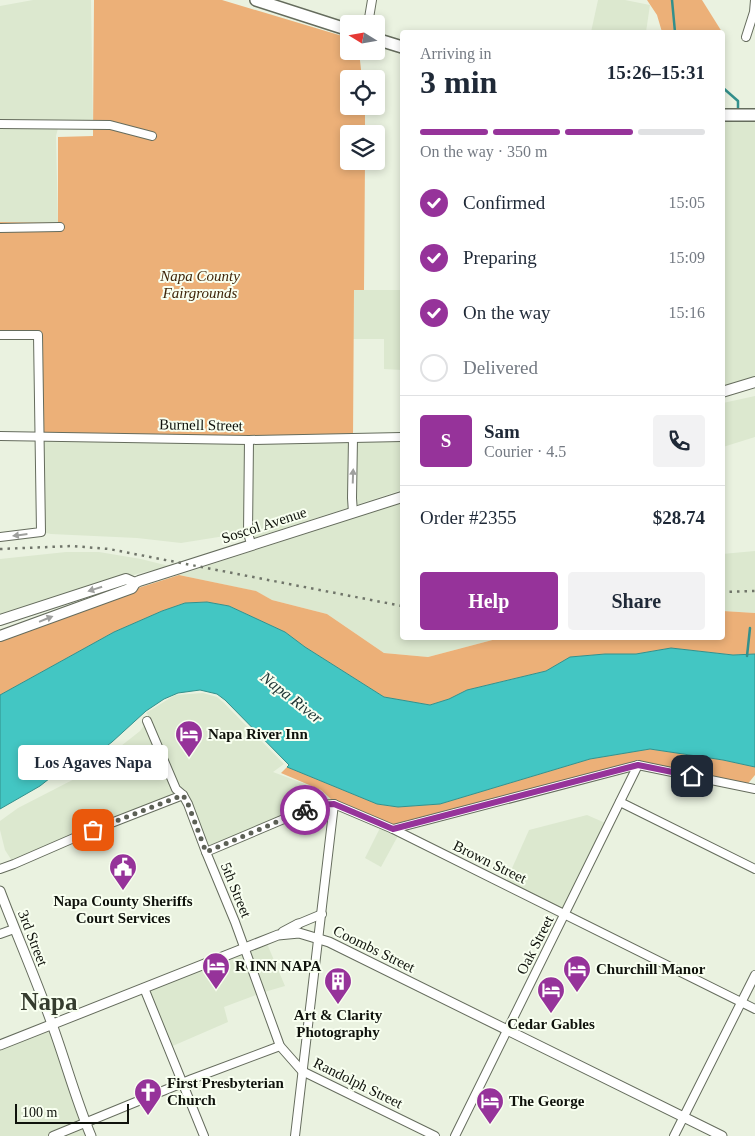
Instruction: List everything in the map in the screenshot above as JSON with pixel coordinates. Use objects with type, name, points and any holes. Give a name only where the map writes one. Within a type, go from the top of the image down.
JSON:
[{"type":"main road","points":[[256,0],[340,27]]},
{"type":"main road","points":[[385,41],[400,46]]},
{"type":"main road","points":[[725,115],[755,115]]},
{"type":"main road","points":[[725,391],[755,382]]},
{"type":"main road","name":"Soscol Avenue","points":[[0,636],[132,588],[135,583],[400,497]]},
{"type":"main road","name":"Soscol Avenue","points":[[0,620],[126,579],[135,583]]},
{"type":"street","points":[[370,15],[372,0]]},
{"type":"street","points":[[746,37],[754,12],[755,0]]},
{"type":"street","points":[[0,124],[110,125],[152,136]]},
{"type":"street","points":[[0,228],[60,227]]},
{"type":"street","points":[[0,335],[38,335],[41,532],[0,537]]},
{"type":"street","name":"Burnell Street","points":[[0,436],[249,440],[400,437]]},
{"type":"street","points":[[353,438],[353,513]]},
{"type":"street","points":[[249,440],[248,532],[251,544]]},
{"type":"street","name":"5th Street","points":[[147,721],[176,789],[183,795],[188,804],[280,1046]]},
{"type":"street","points":[[393,829],[638,765],[755,789]]},
{"type":"street","name":"Oak Street","points":[[455,1136],[638,765]]},
{"type":"street","points":[[0,869],[183,795]]},
{"type":"street","points":[[620,802],[755,869]]},
{"type":"street","points":[[206,852],[317,805],[334,804],[295,1136]]},
{"type":"street","name":"Brown Street","points":[[334,804],[393,829],[755,1009]]},
{"type":"street","name":"3rd Street","points":[[0,890],[52,1024],[91,1136]]},
{"type":"street","points":[[278,935],[322,914]]},
{"type":"street","points":[[0,934],[14,929]]},
{"type":"street","name":"Coombs Street","points":[[0,1045],[278,935],[299,933],[319,938],[420,986],[722,1136]]},
{"type":"street","points":[[674,1136],[755,975]]},
{"type":"street","points":[[144,988],[204,1136]]},
{"type":"street","points":[[53,1136],[182,1083],[280,1046]]},
{"type":"street","name":"Randolph Street","points":[[280,1046],[302,1071],[435,1136]]},
{"type":"shaded area","points":[[33,0],[91,0],[93,124],[59,124],[56,136],[58,224],[0,222],[0,6]]},
{"type":"shaded area","points":[[598,0],[625,0],[650,5],[646,30],[591,30]]},
{"type":"shaded area","points":[[725,115],[755,115],[755,380],[725,387]]},
{"type":"shaded area","points":[[354,290],[400,290],[400,370],[384,369],[384,339],[353,339]]},
{"type":"shaded area","points":[[755,396],[755,437],[725,446],[725,403]]},
{"type":"shaded area","points":[[39,436],[400,437],[400,491],[252,539],[250,532],[181,543],[137,538],[41,532]]},
{"type":"shaded area","points":[[400,503],[400,640],[492,640],[428,657],[384,653],[327,614],[272,600],[255,591],[179,575]]},
{"type":"shaded area","points":[[755,551],[755,613],[725,611],[725,554]]},
{"type":"shaded area","points":[[66,552],[99,552],[169,566],[137,574],[0,620],[0,559]]},
{"type":"shaded area","points":[[203,693],[217,697],[223,702],[284,764],[273,772],[321,790],[333,801],[209,850],[183,796],[14,864],[5,850],[0,830],[0,821],[18,808],[88,772],[140,731],[147,721],[148,715],[146,713],[175,695]]},
{"type":"shaded area","points":[[587,815],[610,825],[565,915],[505,884],[529,830]]},
{"type":"shaded area","points":[[382,824],[400,832],[381,867],[365,858]]},
{"type":"shaded area","points":[[265,939],[285,986],[224,1007],[228,1022],[168,1048],[144,988]]},
{"type":"shaded area","points":[[52,1024],[91,1136],[0,1136],[0,1045]]},
{"type":"green space","name":"Napa County Fairgrounds","points":[[94,0],[222,0],[340,35],[340,60],[360,60],[361,70],[340,70],[340,115],[365,115],[365,125],[340,125],[340,170],[365,170],[364,290],[354,290],[353,438],[39,436],[38,335],[0,335],[0,222],[58,223],[58,137],[93,136]]},
{"type":"green space","points":[[647,0],[702,0],[721,30],[661,30],[657,15]]},
{"type":"green space","points":[[179,575],[256,591],[272,600],[327,614],[384,653],[428,657],[492,640],[725,640],[725,611],[755,613],[755,654],[733,655],[671,648],[636,654],[571,657],[546,671],[467,690],[449,699],[430,705],[384,697],[305,647],[285,632],[229,606],[207,602],[185,603],[114,632],[0,695],[0,636],[69,610]]},
{"type":"green space","points":[[650,749],[755,767],[755,775],[746,786],[638,765],[393,829],[333,801],[321,790],[281,773],[287,767],[377,804],[398,807],[440,804],[590,759]]},
{"type":"water","name":"Napa River","points":[[207,602],[229,606],[285,632],[305,647],[384,697],[430,705],[449,699],[467,690],[546,671],[570,657],[636,654],[671,648],[733,655],[755,654],[755,767],[650,749],[590,759],[440,804],[398,807],[377,804],[287,767],[289,765],[225,700],[217,694],[200,690],[178,693],[164,699],[146,711],[99,752],[73,767],[59,771],[40,786],[0,809],[0,695],[114,632],[185,603]]},
{"type":"waterway","points":[[672,0],[675,30]]},
{"type":"waterway","points":[[725,90],[738,101],[738,108]]},
{"type":"waterway","points":[[747,656],[750,628]]},
{"type":"railway","points":[[0,549],[72,546],[109,549],[400,606]]},
{"type":"railway","points":[[725,592],[755,591]]},
{"type":"way so far","points":[[93,830],[183,795],[206,852],[305,810]]},
{"type":"place","name":"Napa River Inn","points":[[189,758]]},
{"type":"place","name":"Los Agaves Napa","points":[[93,830]]},
{"type":"place","name":"Napa County Sheriffs Court Services","points":[[123,891]]},
{"type":"place","name":"R INN NAPA","points":[[216,990]]},
{"type":"place","name":"Churchill Manor","points":[[577,993]]},
{"type":"place","name":"Art & Clarity Photography","points":[[338,1005]]},
{"type":"place","name":"Cedar Gables","points":[[551,1014]]},
{"type":"place","name":"First Presbyterian Church","points":[[148,1116]]},
{"type":"place","name":"The George","points":[[490,1125]]},
{"type":"district","name":"Napa","points":[[49,1001]]},
{"type":"route","points":[[305,810],[317,805],[334,804],[393,829],[638,765],[692,776]]}]
